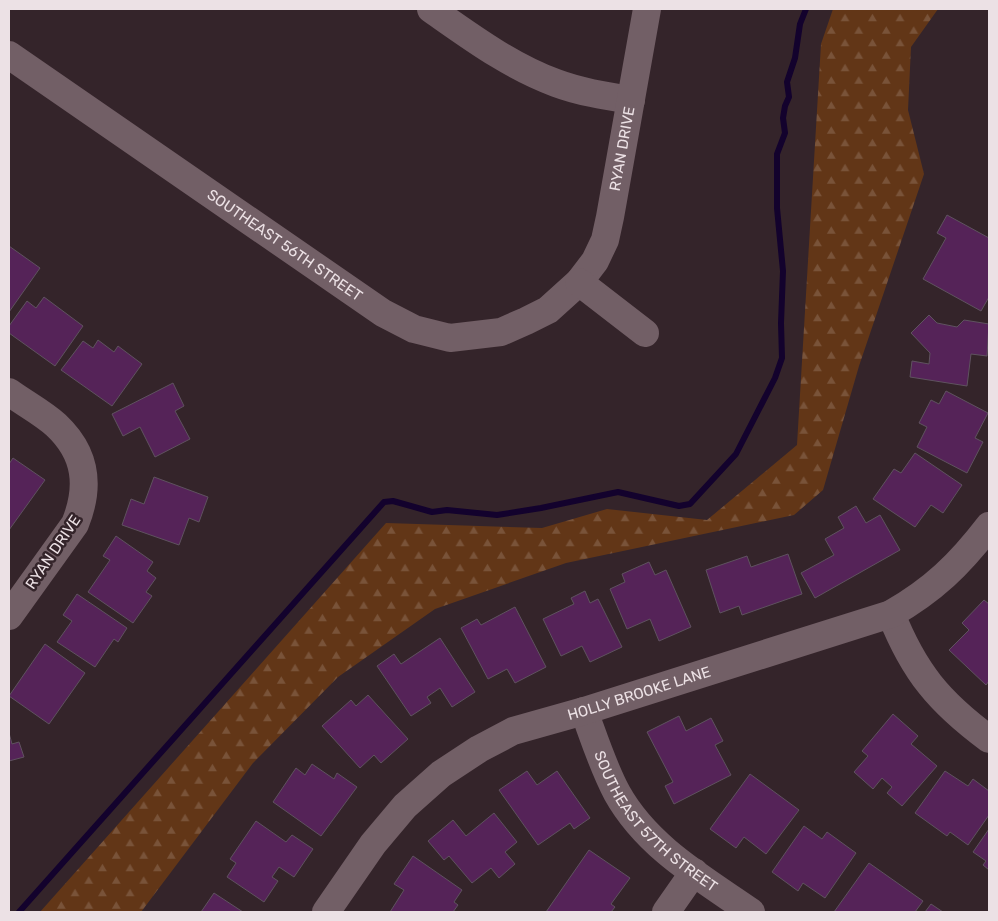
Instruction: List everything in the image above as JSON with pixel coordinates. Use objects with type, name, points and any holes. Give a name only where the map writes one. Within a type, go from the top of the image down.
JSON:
[{"type":"street","points":[[431,9],[482,44],[522,68],[557,83],[593,93],[631,100]]},
{"type":"street","name":"RYAN DRIVE","points":[[579,282],[595,261],[605,240],[647,9]]},
{"type":"street","name":"SOUTHEAST 56TH STREET","points":[[9,55],[383,314],[414,329],[450,338],[501,332],[548,310],[579,282]]},
{"type":"street","points":[[579,282],[645,333]]},
{"type":"street","name":"RYAN DRIVE","points":[[9,392],[56,425],[73,444],[82,463],[85,484],[82,507],[75,524],[9,616]]},
{"type":"street","name":"HOLLY BROOKE LANE","points":[[326,912],[373,844],[399,813],[441,774],[480,749],[514,731],[584,711],[891,614],[918,599],[951,571],[989,526]]},
{"type":"street","points":[[891,614],[900,637],[922,677],[964,721],[989,739]]},
{"type":"street","name":"SOUTHEAST 57TH STREET","points":[[584,711],[599,753],[617,793],[633,817],[672,857],[751,912]]},
{"type":"street","points":[[666,912],[694,872]]},
{"type":"green space","points":[[833,9],[938,9],[911,47],[908,110],[924,174],[859,366],[823,490],[794,515],[566,563],[435,609],[338,677],[253,763],[141,912],[40,912],[386,523],[542,528],[607,509],[707,520],[797,445],[821,44]]},
{"type":"building","points":[[947,215],[989,238],[989,297],[981,311],[923,279],[946,238],[937,233]]},
{"type":"building","points":[[9,246],[40,268],[9,312]]},
{"type":"building","points":[[44,297],[83,326],[55,366],[9,333],[9,326],[27,301],[36,308]]},
{"type":"building","points":[[929,315],[937,323],[957,327],[964,320],[989,324],[987,356],[971,354],[967,386],[910,377],[912,361],[929,364],[930,353],[911,333]]},
{"type":"building","points":[[98,340],[114,352],[118,346],[142,364],[112,406],[61,370],[83,341],[93,348]]},
{"type":"building","points":[[173,383],[184,406],[175,411],[190,439],[155,457],[140,427],[123,436],[112,414]]},
{"type":"building","points":[[946,391],[988,413],[975,438],[983,442],[967,473],[917,447],[927,427],[919,423],[931,400],[939,404]]},
{"type":"building","points":[[915,453],[962,485],[943,513],[931,505],[915,527],[873,499],[894,469],[901,473]]},
{"type":"building","points":[[13,458],[45,480],[9,530],[9,464]]},
{"type":"building","points":[[154,477],[208,497],[199,522],[189,518],[179,545],[122,525],[131,499],[144,504]]},
{"type":"building","points":[[856,506],[866,523],[880,515],[900,550],[815,598],[801,573],[834,555],[825,539],[844,528],[838,517]]},
{"type":"building","points":[[116,536],[153,562],[147,571],[156,578],[146,592],[152,596],[133,623],[88,592],[110,560],[103,556]]},
{"type":"building","points":[[788,554],[802,594],[742,615],[739,606],[720,613],[706,570],[747,556],[751,567]]},
{"type":"building","points":[[649,562],[655,575],[666,570],[691,627],[659,641],[650,619],[627,629],[610,589],[625,582],[622,574]]},
{"type":"building","points":[[585,591],[590,603],[598,599],[622,647],[590,662],[582,646],[561,656],[543,619],[574,604],[571,598]]},
{"type":"building","points":[[77,594],[127,628],[118,642],[114,639],[95,667],[57,642],[72,621],[63,615]]},
{"type":"building","points":[[984,600],[989,604],[989,681],[986,685],[949,650],[969,630],[962,623]]},
{"type":"building","points":[[515,607],[546,667],[515,683],[507,669],[488,679],[461,628],[477,619],[481,625]]},
{"type":"building","points":[[440,638],[475,692],[452,707],[440,688],[427,697],[431,703],[411,716],[377,666],[394,654],[401,664]]},
{"type":"building","points":[[45,644],[85,673],[49,724],[9,696]]},
{"type":"building","points":[[368,695],[408,739],[381,763],[374,755],[360,768],[322,726],[351,700],[356,706]]},
{"type":"building","points":[[893,714],[918,736],[911,744],[937,766],[902,806],[887,793],[892,787],[882,778],[873,789],[854,772],[868,756],[862,751]]},
{"type":"building","points":[[679,716],[686,731],[711,718],[723,741],[715,745],[731,775],[674,804],[665,786],[673,782],[647,732]]},
{"type":"building","points":[[9,733],[12,744],[19,742],[24,757],[9,761]]},
{"type":"building","points":[[312,764],[334,779],[337,773],[357,787],[321,836],[273,802],[296,768],[305,775]]},
{"type":"building","points":[[527,771],[537,785],[557,771],[590,818],[574,829],[570,823],[538,845],[499,790]]},
{"type":"building","points":[[945,771],[968,786],[973,779],[989,791],[989,815],[968,845],[950,832],[947,836],[915,813]]},
{"type":"building","points":[[750,774],[799,810],[766,854],[744,837],[736,848],[710,829]]},
{"type":"building","points":[[494,813],[517,842],[505,852],[515,864],[499,878],[491,868],[472,883],[449,856],[444,860],[428,841],[453,820],[466,836]]},
{"type":"building","points":[[256,821],[286,842],[292,835],[313,849],[294,877],[279,867],[272,877],[278,881],[264,902],[227,877],[236,863],[230,859]]},
{"type":"building","points":[[804,826],[822,839],[827,832],[856,853],[825,898],[803,883],[798,891],[772,872]]},
{"type":"building","points":[[989,829],[989,870],[983,865],[986,861],[973,852]]},
{"type":"building","points":[[589,850],[630,878],[611,904],[615,907],[611,912],[546,912]]},
{"type":"building","points":[[413,856],[462,890],[454,902],[458,905],[453,912],[390,912],[404,890],[394,884]]},
{"type":"building","points":[[869,863],[923,901],[915,912],[834,912]]},
{"type":"building","points":[[214,893],[243,912],[201,912]]},
{"type":"building","points":[[931,904],[943,912],[925,912]]},
{"type":"waterway","points":[[19,912],[384,502],[393,501],[432,512],[447,510],[497,515],[618,492],[679,506],[690,504],[736,454],[775,378],[782,358],[783,271],[777,208],[777,154],[785,133],[783,118],[789,97],[787,82],[795,58],[800,24],[806,9]]}]
